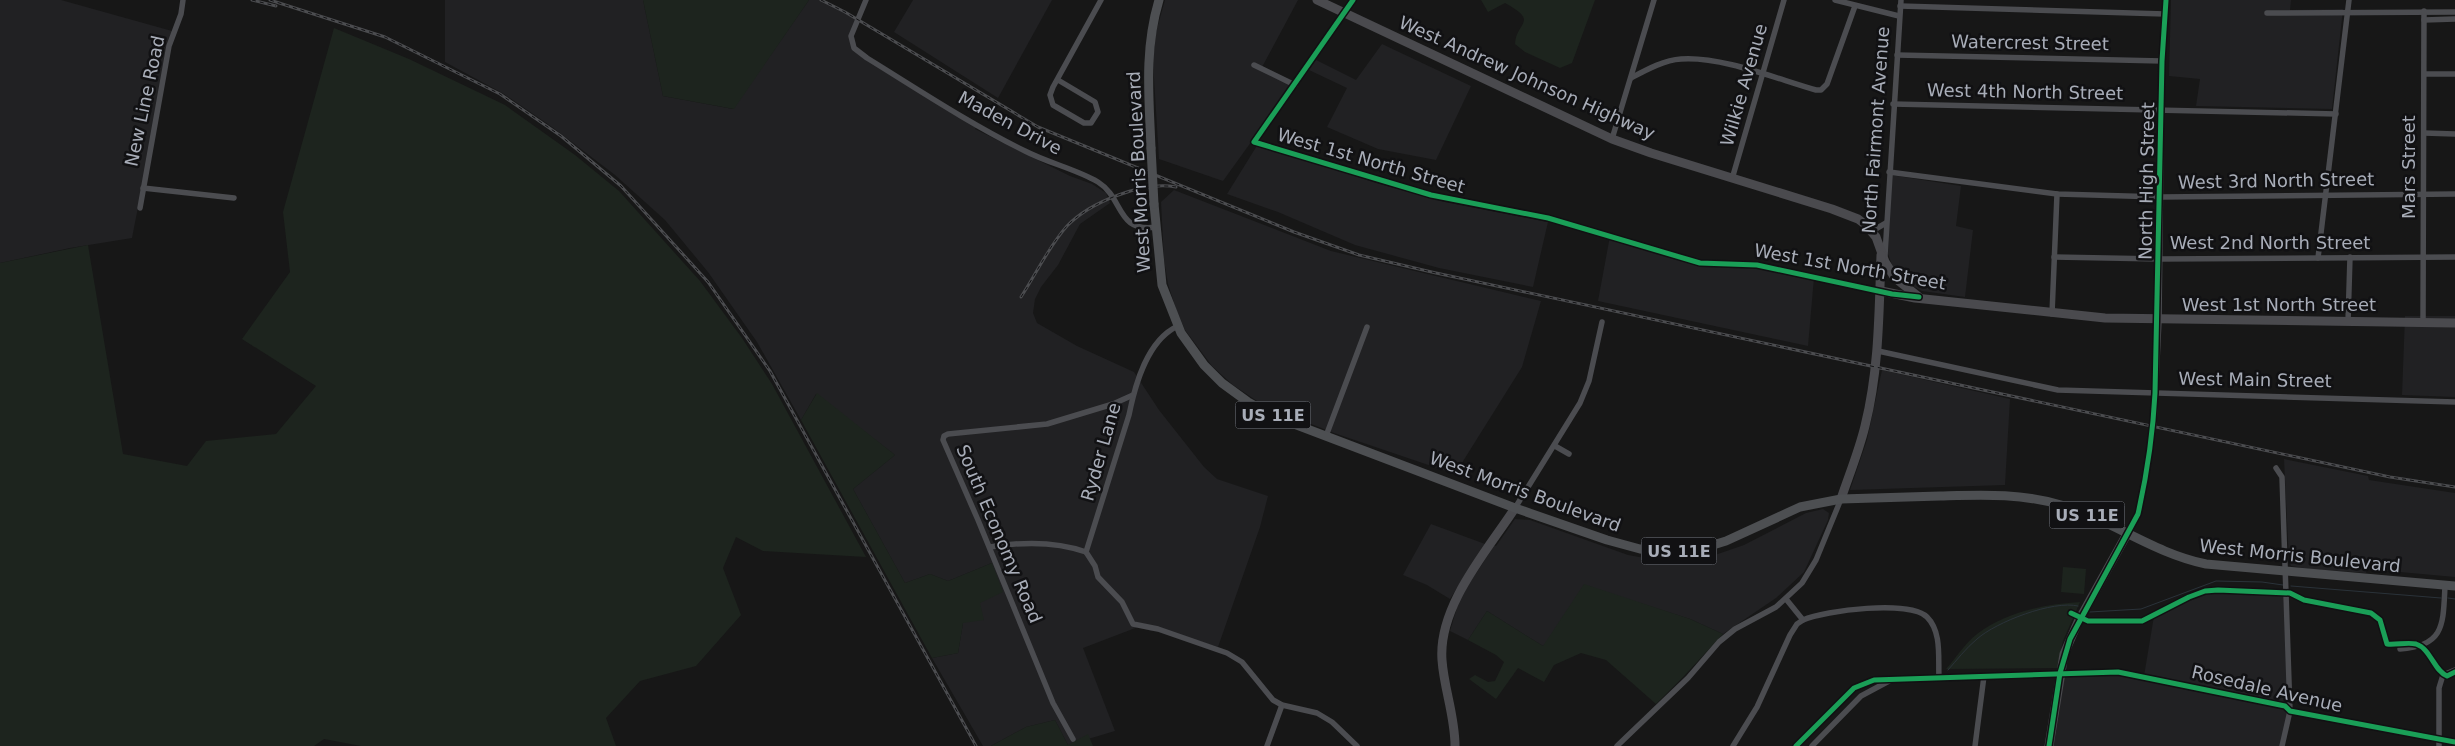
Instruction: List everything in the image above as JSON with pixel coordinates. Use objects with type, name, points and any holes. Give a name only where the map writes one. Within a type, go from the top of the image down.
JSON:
[{"type":"main road","name":"West Morris Boulevard","points":[[1159,0],[1151,26],[1148,68],[1154,204],[1162,285],[1178,326],[1204,365],[1232,391],[1259,409],[1515,508],[1607,540],[1640,549],[1669,552],[1698,550],[1726,542],[1800,507],[1841,499],[1996,494],[2030,498],[2062,505],[2099,520],[2156,549],[2189,561],[2224,567],[2450,586]]},
{"type":"main road","name":"West Andrew Johnson Highway","points":[[1317,0],[1612,139],[1858,219],[1872,231],[1885,262],[1895,278],[1920,297]]},
{"type":"main road","points":[[1841,499],[1865,428],[1878,351],[1881,250]]},
{"type":"main road","points":[[1881,291],[1895,278]]},
{"type":"main road","name":"West 1st North Street","points":[[1881,291],[1916,298],[2052,314],[2158,320],[2455,323]]},
{"type":"main road","points":[[1455,746],[1455,724],[1442,660],[1445,626],[1462,587],[1515,508]]},
{"type":"main road","points":[[2049,746],[2060,673],[2070,639],[2126,534]]},
{"type":"street","name":"New Line Road","points":[[140,208],[142,188],[170,46],[181,14],[183,0]]},
{"type":"street","name":"Maden Drive","points":[[866,0],[851,36],[854,48],[867,58],[989,132],[1026,152],[1098,182],[1112,193],[1125,219],[1131,224],[1148,228],[1156,227]]},
{"type":"street","points":[[1058,80],[1095,102],[1098,112],[1091,123],[1084,123],[1053,105],[1050,95],[1058,80],[1101,0]]},
{"type":"street","points":[[1254,65],[1295,85],[1353,0]]},
{"type":"street","points":[[1612,139],[1654,0]]},
{"type":"street","name":"Wilkie Avenue","points":[[1732,179],[1784,0]]},
{"type":"street","points":[[1835,0],[1899,16]]},
{"type":"street","points":[[1895,0],[1900,3],[2165,14]]},
{"type":"street","name":"North High Street","points":[[2126,534],[2138,514],[2154,423],[2161,197],[2162,60],[2166,0]]},
{"type":"street","points":[[2318,258],[2349,0]]},
{"type":"street","name":"North Fairmont Avenue","points":[[1885,262],[1900,3]]},
{"type":"street","points":[[1631,78],[1652,67],[1680,58],[1710,60],[1821,90],[1827,84],[1855,6]]},
{"type":"street","name":"Mars Street","points":[[2423,323],[2424,11]]},
{"type":"street","points":[[2267,13],[2455,12]]},
{"type":"street","points":[[2424,20],[2455,20]]},
{"type":"street","name":"Watercrest Street","points":[[1897,54],[2162,60]]},
{"type":"street","points":[[2425,74],[2455,74]]},
{"type":"street","name":"West 1st North Street","points":[[1295,85],[1254,142],[1431,195],[1556,220],[1700,263],[1757,265],[1881,291]]},
{"type":"street","name":"West 4th North Street","points":[[1893,104],[2336,114]]},
{"type":"street","points":[[2424,133],[2455,134]]},
{"type":"street","name":"West 3rd North Street","points":[[1889,172],[2057,194],[2161,197],[2455,194]]},
{"type":"street","points":[[142,188],[234,198]]},
{"type":"street","points":[[2052,314],[2057,194]]},
{"type":"street","points":[[1872,231],[1886,223]]},
{"type":"street","name":"West 2nd North Street","points":[[2054,257],[2159,259],[2455,257]]},
{"type":"street","points":[[2348,322],[2350,257]]},
{"type":"street","points":[[1515,508],[1580,403],[1589,381],[1602,322]]},
{"type":"street","name":"Ryder Lane","points":[[1086,552],[1114,467],[1133,395],[1152,351],[1161,337],[1178,326]]},
{"type":"street","points":[[1326,436],[1367,327]]},
{"type":"street","name":"West Main Street","points":[[1878,351],[2058,390],[2455,402]]},
{"type":"street","name":"South Economy Road","points":[[1073,739],[1053,703],[990,547],[943,440],[944,436],[948,434],[1047,424],[1113,404],[1133,395]]},
{"type":"street","points":[[1555,446],[1569,454]]},
{"type":"street","points":[[2276,468],[2282,476],[2290,710],[2282,746]]},
{"type":"street","points":[[1617,746],[1688,678],[1719,642],[1735,629],[1786,599],[1802,582],[1816,560],[1841,499]]},
{"type":"street","points":[[990,547],[1030,543],[1050,544],[1086,552],[1096,566],[1098,577],[1122,602],[1133,624],[1158,628],[1227,653],[1242,662],[1252,672],[1265,693],[1282,706],[1317,713],[1332,722],[1357,746]]},
{"type":"street","points":[[2400,649],[2420,647],[2436,636],[2442,626],[2450,586]]},
{"type":"street","points":[[1786,599],[1803,620]]},
{"type":"street","points":[[1733,746],[1757,707],[1796,624],[1816,614],[1846,610],[1901,608],[1916,611],[1927,617],[1938,639],[1939,676]]},
{"type":"street","points":[[1965,670],[1968,676]]},
{"type":"street","points":[[2439,746],[2439,688],[2443,675],[2455,670]]},
{"type":"street","name":"Rosedale Avenue","points":[[1796,746],[1854,688],[1874,680],[1939,676],[2100,672],[2135,675],[2285,706],[2290,710],[2455,742]]},
{"type":"street","points":[[1975,746],[1984,676]]},
{"type":"street","points":[[1812,746],[1861,696],[1893,679]]},
{"type":"street","points":[[1267,746],[1282,706]]},
{"type":"shaded area","points":[[0,0],[61,0],[172,31],[132,238],[70,248],[0,263]]},
{"type":"shaded area","points":[[445,0],[643,0],[663,96],[733,109],[809,0],[821,0],[857,19],[851,37],[854,48],[977,125],[975,129],[1070,176],[1092,184],[1106,193],[1110,203],[1080,224],[1058,265],[1041,287],[1035,299],[1033,313],[1037,323],[1077,346],[1134,372],[1159,410],[1204,467],[1217,479],[1268,496],[1260,527],[1218,647],[1160,629],[1151,631],[1138,627],[1083,648],[1115,731],[1068,745],[1055,720],[1026,727],[991,746],[983,746],[932,658],[958,653],[963,623],[980,603],[992,563],[948,581],[930,574],[905,583],[853,489],[895,455],[816,394],[801,420],[757,342],[708,272],[665,220],[615,175],[552,127],[504,94],[445,62]]},
{"type":"shaded area","points":[[643,0],[809,0],[734,109],[663,96]]},
{"type":"shaded area","points":[[913,0],[1052,0],[998,98],[894,32]]},
{"type":"shaded area","points":[[1165,0],[1298,0],[1261,69],[1293,84],[1223,181],[1159,159],[1153,62],[1156,32]]},
{"type":"shaded area","points":[[1481,0],[1595,0],[1572,63],[1560,68],[1525,52],[1515,44],[1516,37],[1524,22],[1521,14],[1516,9],[1505,3],[1488,12]]},
{"type":"shaded area","points":[[2171,0],[2291,0],[2290,10],[2343,9],[2332,109],[2196,106],[2200,79],[2169,76]]},
{"type":"shaded area","points":[[334,28],[409,59],[505,105],[575,155],[619,191],[700,281],[742,338],[772,384],[866,557],[763,551],[736,537],[723,568],[741,615],[696,666],[640,681],[606,718],[616,746],[361,746],[324,739],[314,746],[0,746],[0,263],[88,245],[123,454],[187,466],[206,441],[276,434],[316,386],[242,339],[290,272],[283,212]]},
{"type":"shaded area","points":[[1382,44],[1471,86],[1436,160],[1378,149],[1327,127],[1347,88],[1309,70],[1316,60],[1356,80]]},
{"type":"shaded area","points":[[1258,144],[1376,183],[1445,202],[1548,222],[1533,287],[1439,268],[1355,245],[1278,212],[1227,194]]},
{"type":"shaded area","points":[[1891,175],[1961,186],[1956,226],[1973,230],[1965,297],[1922,291],[1907,283],[1894,270],[1888,254]]},
{"type":"shaded area","points":[[1174,190],[1331,251],[1541,301],[1522,367],[1455,474],[1334,433],[1263,405],[1233,385],[1212,366],[1185,330],[1168,284],[1164,260],[1161,202]]},
{"type":"shaded area","points":[[1610,236],[1700,263],[1757,265],[1814,277],[1808,346],[1598,301]]},
{"type":"shaded area","points":[[2405,316],[2455,316],[2455,397],[2402,395]]},
{"type":"shaded area","points":[[1882,370],[2010,399],[2005,485],[1850,490],[1867,440]]},
{"type":"shaded area","points":[[817,393],[895,455],[853,489],[905,583],[930,574],[948,581],[992,563],[1003,592],[980,603],[984,620],[963,623],[958,653],[932,658],[801,420]]},
{"type":"shaded area","points":[[2284,459],[2368,476],[2369,480],[2455,493],[2455,577],[2367,569],[2366,573],[2291,566],[2289,561]]},
{"type":"shaded area","points":[[1823,509],[1829,513],[1828,520],[1804,572],[1776,598],[1723,634],[1690,619],[1640,603],[1543,646],[1487,611],[1468,640],[1450,631],[1459,601],[1494,546],[1496,546],[1515,519],[1530,520],[1628,555],[1661,561],[1715,555],[1744,545],[1806,513]]},
{"type":"shaded area","points":[[1431,524],[1485,544],[1450,599],[1427,585],[1403,575]]},
{"type":"shaded area","points":[[2063,567],[2086,569],[2084,594],[2061,592]]},
{"type":"shaded area","points":[[1584,584],[1690,619],[1723,634],[1656,704],[1606,660],[1581,653],[1554,665],[1544,682],[1518,668],[1496,699],[1469,679],[1475,675],[1488,682],[1495,681],[1504,662],[1496,655],[1468,640],[1487,611],[1543,646]]},
{"type":"shaded area","points":[[2210,590],[2282,593],[2288,596],[2290,711],[2283,746],[2049,746],[2060,673],[2101,671],[2144,676],[2154,616],[2182,600]]},
{"type":"shaded area","points":[[2080,602],[2063,641],[2057,668],[1946,669],[1973,638],[1988,626],[2000,620],[2039,607]]},
{"type":"shaded area","points":[[1055,720],[1068,745],[1088,734],[1093,746],[991,746],[1026,727]]},
{"type":"waterway","points":[[2090,612],[2141,609],[2216,581],[2262,582],[2283,585]]},
{"type":"waterway","points":[[2291,586],[2441,598]]},
{"type":"waterway","points":[[2448,598],[2455,599]]},
{"type":"waterway","points":[[1948,670],[1965,650],[1986,632],[1997,626],[2040,609],[2054,606],[2078,606]]},
{"type":"railway","points":[[252,0],[276,6]]},
{"type":"railway","points":[[270,0],[385,37],[500,94],[561,136],[621,186],[708,282],[770,371],[976,746]]},
{"type":"railway","points":[[821,0],[845,12],[1038,127],[1294,232],[1359,255],[2390,477],[2455,487]]},
{"type":"railway","points":[[1021,297],[1054,242],[1077,217],[1103,202],[1133,190],[1148,187],[1176,187]]},
{"type":"cycle path","points":[[1353,0],[1254,142],[1431,195],[1548,218],[1700,263],[1757,265],[1892,294],[1919,297]]},
{"type":"cycle path","points":[[2049,746],[2060,673],[2070,639],[2138,514],[2147,469],[2155,393],[2162,61],[2166,0]]},
{"type":"cycle path","points":[[2071,613],[2088,621],[2142,621],[2205,591],[2290,593],[2304,600],[2371,613],[2380,620],[2387,644],[2416,644],[2425,650],[2439,670],[2447,676],[2455,672]]},
{"type":"cycle path","points":[[1796,746],[1854,688],[1874,680],[2118,672],[2285,706],[2290,711],[2455,742]]}]
